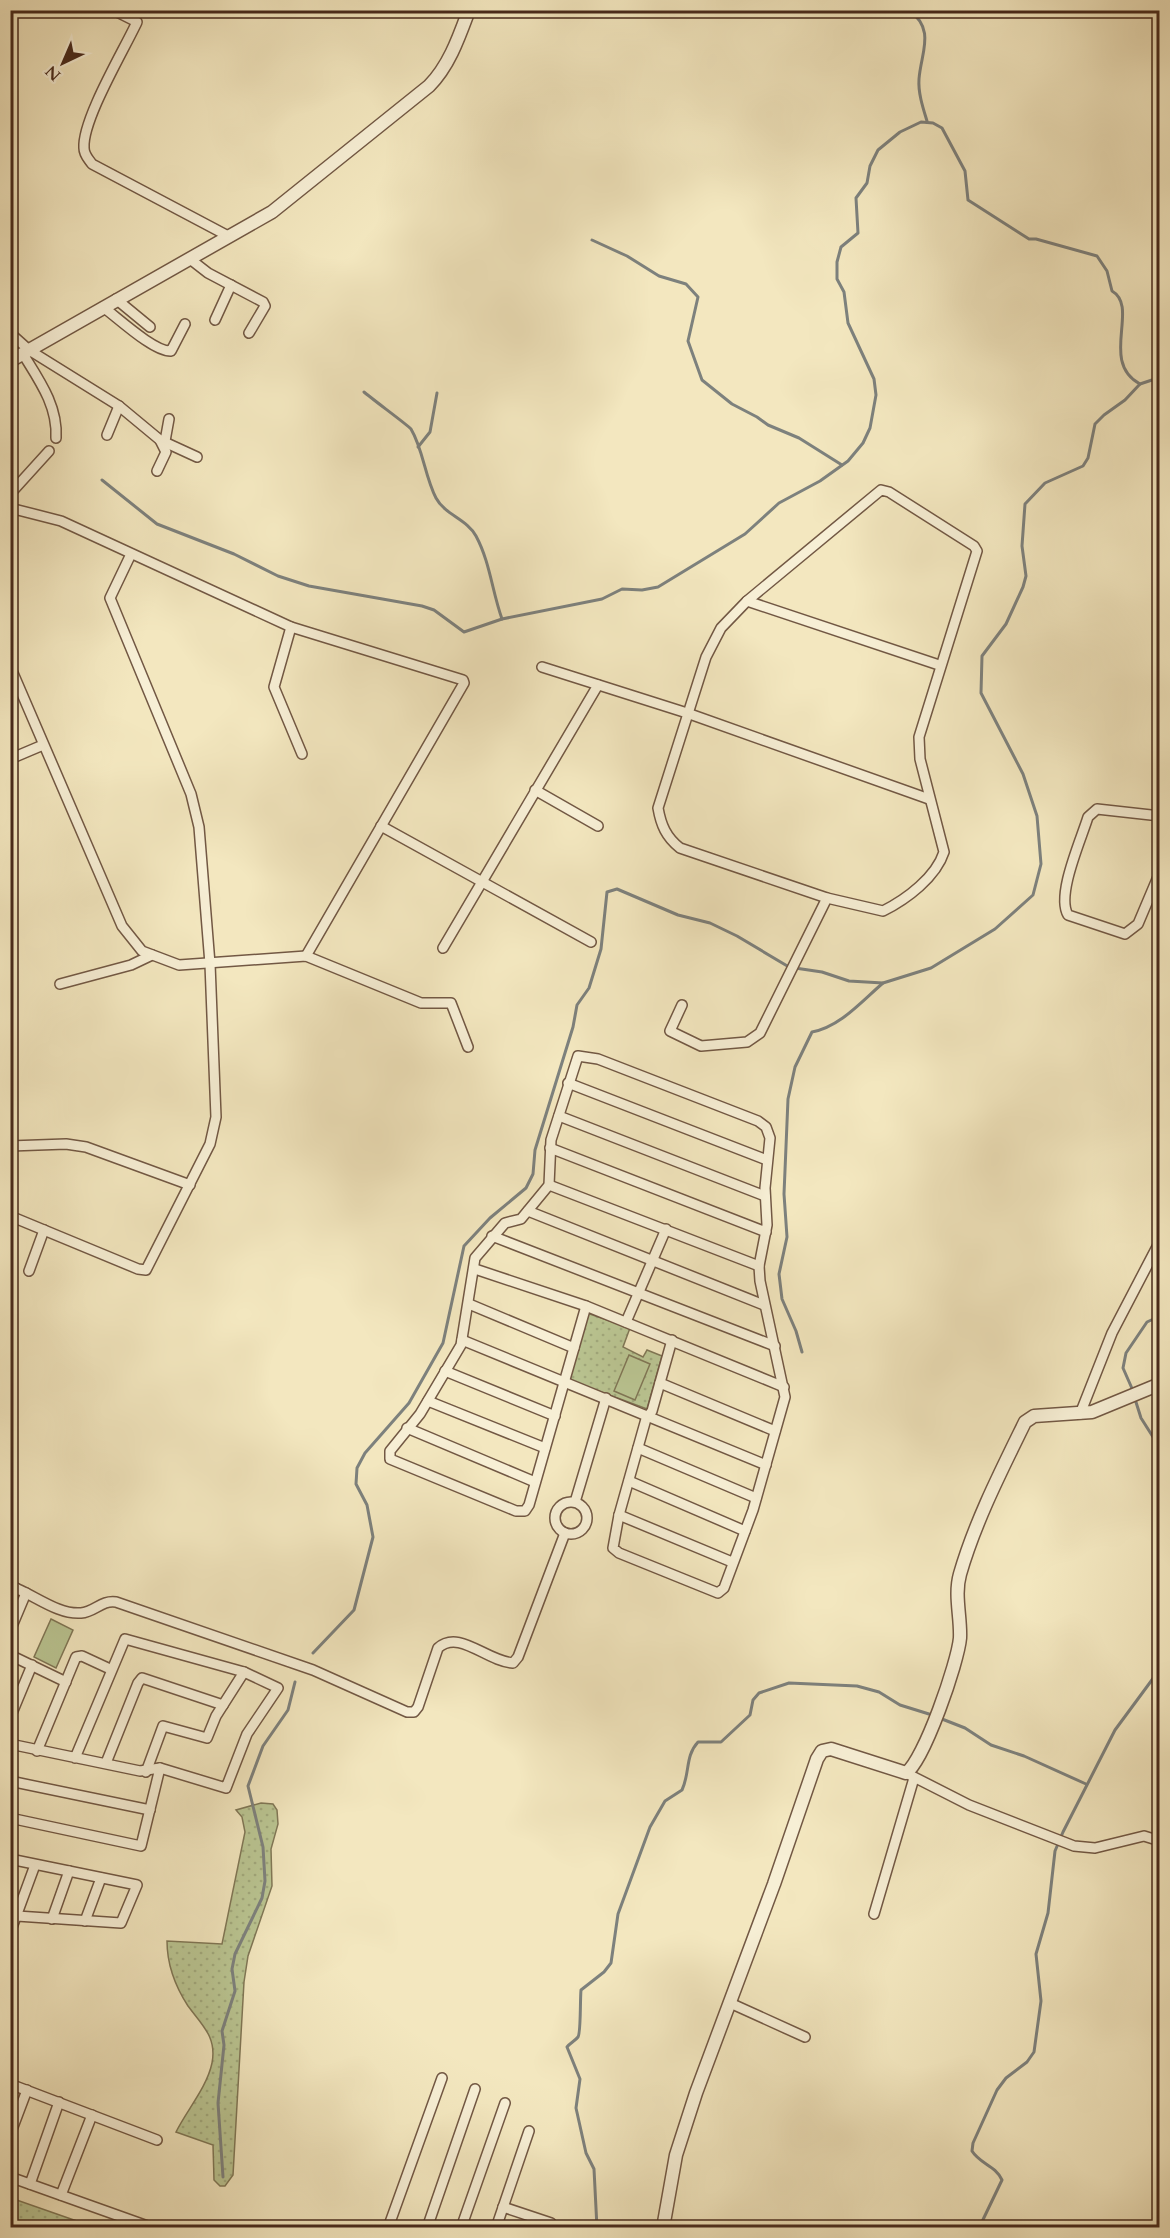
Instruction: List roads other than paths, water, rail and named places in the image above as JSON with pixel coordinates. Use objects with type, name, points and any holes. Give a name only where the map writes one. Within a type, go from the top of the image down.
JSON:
[{"type":"street","points":[[113,10],[137,22],[89,122],[83,145],[85,155],[92,164],[230,237]]},
{"type":"street","points":[[10,361],[272,212],[439,76],[469,10]]},
{"type":"street","points":[[190,259],[208,273],[257,298],[265,306],[249,333]]},
{"type":"street","points":[[215,320],[231,285]]},
{"type":"street","points":[[116,299],[150,327]]},
{"type":"street","points":[[103,307],[154,345],[168,352],[171,351],[185,324]]},
{"type":"street","points":[[10,333],[26,352],[52,407],[57,424],[56,438]]},
{"type":"street","points":[[26,352],[119,406],[162,441],[197,456]]},
{"type":"street","points":[[107,435],[119,406]]},
{"type":"street","points":[[158,471],[166,452],[162,441],[170,419]]},
{"type":"street","points":[[10,494],[49,452]]},
{"type":"street","points":[[881,490],[889,492],[974,546],[977,551],[939,665],[919,737],[920,759],[944,852],[940,866],[900,902],[883,911],[827,898],[680,848],[670,840],[661,824],[658,808],[711,641],[747,601],[881,490]]},
{"type":"street","points":[[10,508],[61,521],[291,627],[463,680],[464,684],[306,956]]},
{"type":"street","points":[[10,1216],[138,1269],[146,1270],[210,1144],[216,1117],[210,964],[199,826],[191,794],[110,598],[131,554]]},
{"type":"street","points":[[747,601],[939,665]]},
{"type":"street","points":[[291,627],[274,694],[302,754]]},
{"type":"street","points":[[10,666],[122,926],[142,951],[179,965],[306,956],[421,1004],[451,1003],[468,1047]]},
{"type":"street","points":[[542,667],[687,713],[929,799]]},
{"type":"street","points":[[442,948],[598,685]]},
{"type":"street","points":[[10,759],[43,745]]},
{"type":"street","points":[[536,790],[598,826]]},
{"type":"street","points":[[1160,816],[1097,809],[1088,817],[1064,894],[1065,909],[1068,915],[1125,934],[1138,924],[1160,872]]},
{"type":"street","points":[[381,825],[591,942]]},
{"type":"street","points":[[682,1005],[670,1031],[701,1046],[747,1042],[760,1033],[827,898]]},
{"type":"street","points":[[60,984],[131,965],[152,956]]},
{"type":"street","points":[[586,1306],[530,1505],[525,1511],[516,1511],[390,1459],[390,1451],[428,1401],[462,1340],[475,1258],[505,1223],[519,1221],[549,1185],[550,1148],[578,1056],[598,1059],[758,1121],[766,1127],[770,1138],[765,1196],[766,1232],[759,1266],[785,1401],[745,1531],[724,1588],[718,1593],[708,1591],[619,1553],[613,1548],[628,1481],[672,1340]]},
{"type":"street","points":[[568,1083],[767,1160]]},
{"type":"street","points":[[559,1116],[765,1196]]},
{"type":"street","points":[[10,1146],[66,1144],[86,1147],[190,1185]]},
{"type":"street","points":[[550,1148],[766,1232]]},
{"type":"street","points":[[549,1185],[666,1228],[759,1266]]},
{"type":"street","points":[[528,1211],[765,1305]]},
{"type":"street","points":[[626,1322],[666,1228]]},
{"type":"street","points":[[29,1271],[44,1230]]},
{"type":"street","points":[[492,1236],[640,1291],[775,1346]]},
{"type":"street","points":[[1080,1413],[1112,1333],[1160,1241]]},
{"type":"street","points":[[475,1269],[586,1306],[784,1387]]},
{"type":"street","points":[[469,1304],[574,1348]]},
{"type":"street","points":[[462,1340],[649,1414],[766,1465]]},
{"type":"street","points":[[445,1371],[555,1416]]},
{"type":"street","points":[[660,1383],[776,1431]]},
{"type":"street","points":[[874,1914],[910,1775],[957,1658],[960,1637],[959,1576],[993,1488],[1024,1422],[1034,1416],[1080,1413],[1122,1400],[1160,1384]]},
{"type":"street","points":[[575,1502],[606,1398]]},
{"type":"street","points":[[428,1401],[546,1448]]},
{"type":"street","points":[[407,1428],[536,1482]]},
{"type":"street","points":[[638,1448],[756,1498]]},
{"type":"street","points":[[628,1481],[745,1531]]},
{"type":"street","points":[[566,1533],[580,1531],[586,1522],[586,1512],[575,1502]]},
{"type":"street","points":[[566,1533],[556,1524],[555,1515],[562,1504],[575,1502]]},
{"type":"street","points":[[619,1515],[732,1562]]},
{"type":"street","points":[[10,1603],[13,1587],[67,1612],[80,1613],[102,1602],[116,1602],[307,1668],[407,1713],[414,1712],[418,1707],[438,1648],[445,1641],[454,1640],[501,1662],[513,1663],[518,1657],[566,1533]]},
{"type":"street","points":[[10,1631],[26,1593]]},
{"type":"street","points":[[10,1744],[37,1751],[146,1772],[160,1768],[226,1788],[247,1734],[279,1691],[276,1686],[244,1672],[129,1638],[122,1641],[75,1758]]},
{"type":"street","points":[[10,1655],[66,1682]]},
{"type":"street","points":[[37,1751],[79,1655],[110,1669]]},
{"type":"street","points":[[10,1718],[32,1665]]},
{"type":"street","points":[[146,1772],[163,1726],[207,1738],[223,1705],[244,1672]]},
{"type":"street","points":[[106,1763],[142,1678],[223,1705]]},
{"type":"street","points":[[663,2228],[676,2155],[696,2092],[817,1759],[822,1752],[831,1749],[910,1775],[969,1805],[1067,1843],[1095,1848],[1144,1836],[1160,1841]]},
{"type":"street","points":[[10,1818],[141,1846],[160,1768]]},
{"type":"street","points":[[10,1781],[150,1810]]},
{"type":"street","points":[[10,1859],[137,1885],[121,1923],[16,1916]]},
{"type":"street","points":[[10,1933],[35,1865]]},
{"type":"street","points":[[51,1918],[69,1871]]},
{"type":"street","points":[[85,1921],[101,1878]]},
{"type":"street","points":[[730,2003],[805,2037]]},
{"type":"street","points":[[388,2228],[442,2078]]},
{"type":"street","points":[[10,2084],[157,2140]]},
{"type":"street","points":[[427,2228],[475,2089]]},
{"type":"street","points":[[10,2135],[27,2090]]},
{"type":"street","points":[[30,2184],[59,2102]]},
{"type":"street","points":[[461,2228],[505,2103]]},
{"type":"street","points":[[61,2195],[92,2115]]},
{"type":"street","points":[[496,2228],[529,2131]]},
{"type":"street","points":[[10,2177],[153,2228]]},
{"type":"street","points":[[503,2207],[551,2223]]},
{"type":"waterway","points":[[909,10],[922,25],[925,34],[919,84],[927,121]]},
{"type":"waterway","points":[[102,480],[157,524],[234,554],[278,576],[309,586],[422,606],[434,610],[464,632],[502,619],[602,599],[622,589],[642,590],[658,587],[745,534],[779,503],[820,481],[848,461],[863,443],[870,428],[876,395],[874,379],[848,323],[844,292],[837,279],[837,262],[841,247],[858,233],[856,198],[867,183],[870,166],[878,150],[900,132],[921,122],[933,123],[942,128],[965,171],[968,200],[1029,239],[1097,256],[1107,271],[1112,291],[1120,299],[1122,362],[1128,374],[1140,384]]},
{"type":"waterway","points":[[592,240],[627,256],[659,276],[686,284],[698,297],[688,341],[702,380],[732,404],[768,425],[799,438],[842,465]]},
{"type":"waterway","points":[[795,968],[822,972],[849,981],[883,983],[931,968],[995,929],[1033,895],[1041,864],[1037,816],[1023,774],[981,693],[982,656],[1006,624],[1023,587],[1026,576],[1022,546],[1025,504],[1045,483],[1083,466],[1088,458],[1095,424],[1104,415],[1125,400],[1140,384],[1152,380],[1160,382]]},
{"type":"waterway","points":[[364,392],[411,429],[436,498],[445,509],[472,530],[481,546],[502,619]]},
{"type":"waterway","points":[[418,447],[430,432],[437,393]]},
{"type":"waterway","points":[[313,1653],[354,1610],[373,1537],[367,1505],[356,1484],[357,1468],[365,1453],[409,1403],[443,1343],[464,1246],[490,1218],[526,1188],[533,1174],[535,1150],[573,1027],[577,1005],[589,988],[601,949],[607,892],[617,889],[678,915],[710,923],[789,967]]},
{"type":"waterway","points":[[802,1352],[796,1331],[782,1299],[779,1274],[787,1237],[784,1194],[788,1099],[795,1067],[812,1032],[841,1019],[883,983]]},
{"type":"waterway","points":[[1134,1393],[1123,1368],[1126,1353],[1147,1322],[1160,1316]]},
{"type":"waterway","points":[[1135,1399],[1141,1418],[1160,1448]]},
{"type":"waterway","points":[[979,2228],[1002,2180],[995,2171],[975,2155],[972,2151],[973,2143],[997,2090],[1006,2078],[1027,2062],[1034,2052],[1041,2001],[1036,1954],[1048,1913],[1055,1851],[1115,1730],[1160,1669]]},
{"type":"waterway","points":[[223,2177],[218,2103],[224,2045],[222,2031],[235,1991],[232,1969],[235,1954],[262,1898],[265,1881],[263,1847],[248,1786],[263,1746],[288,1710],[295,1682]]},
{"type":"waterway","points":[[597,2228],[594,2169],[586,2153],[576,2108],[580,2079],[567,2047],[579,2034],[581,1990],[604,1972],[611,1963],[618,1914],[650,1827],[665,1801],[682,1790],[694,1747],[698,1742],[721,1742],[750,1715],[753,1700],[759,1693],[789,1683],[857,1686],[879,1692],[900,1705],[929,1714]]},
{"type":"waterway","points":[[942,1719],[965,1728],[991,1745],[1024,1756],[1086,1784]]}]
